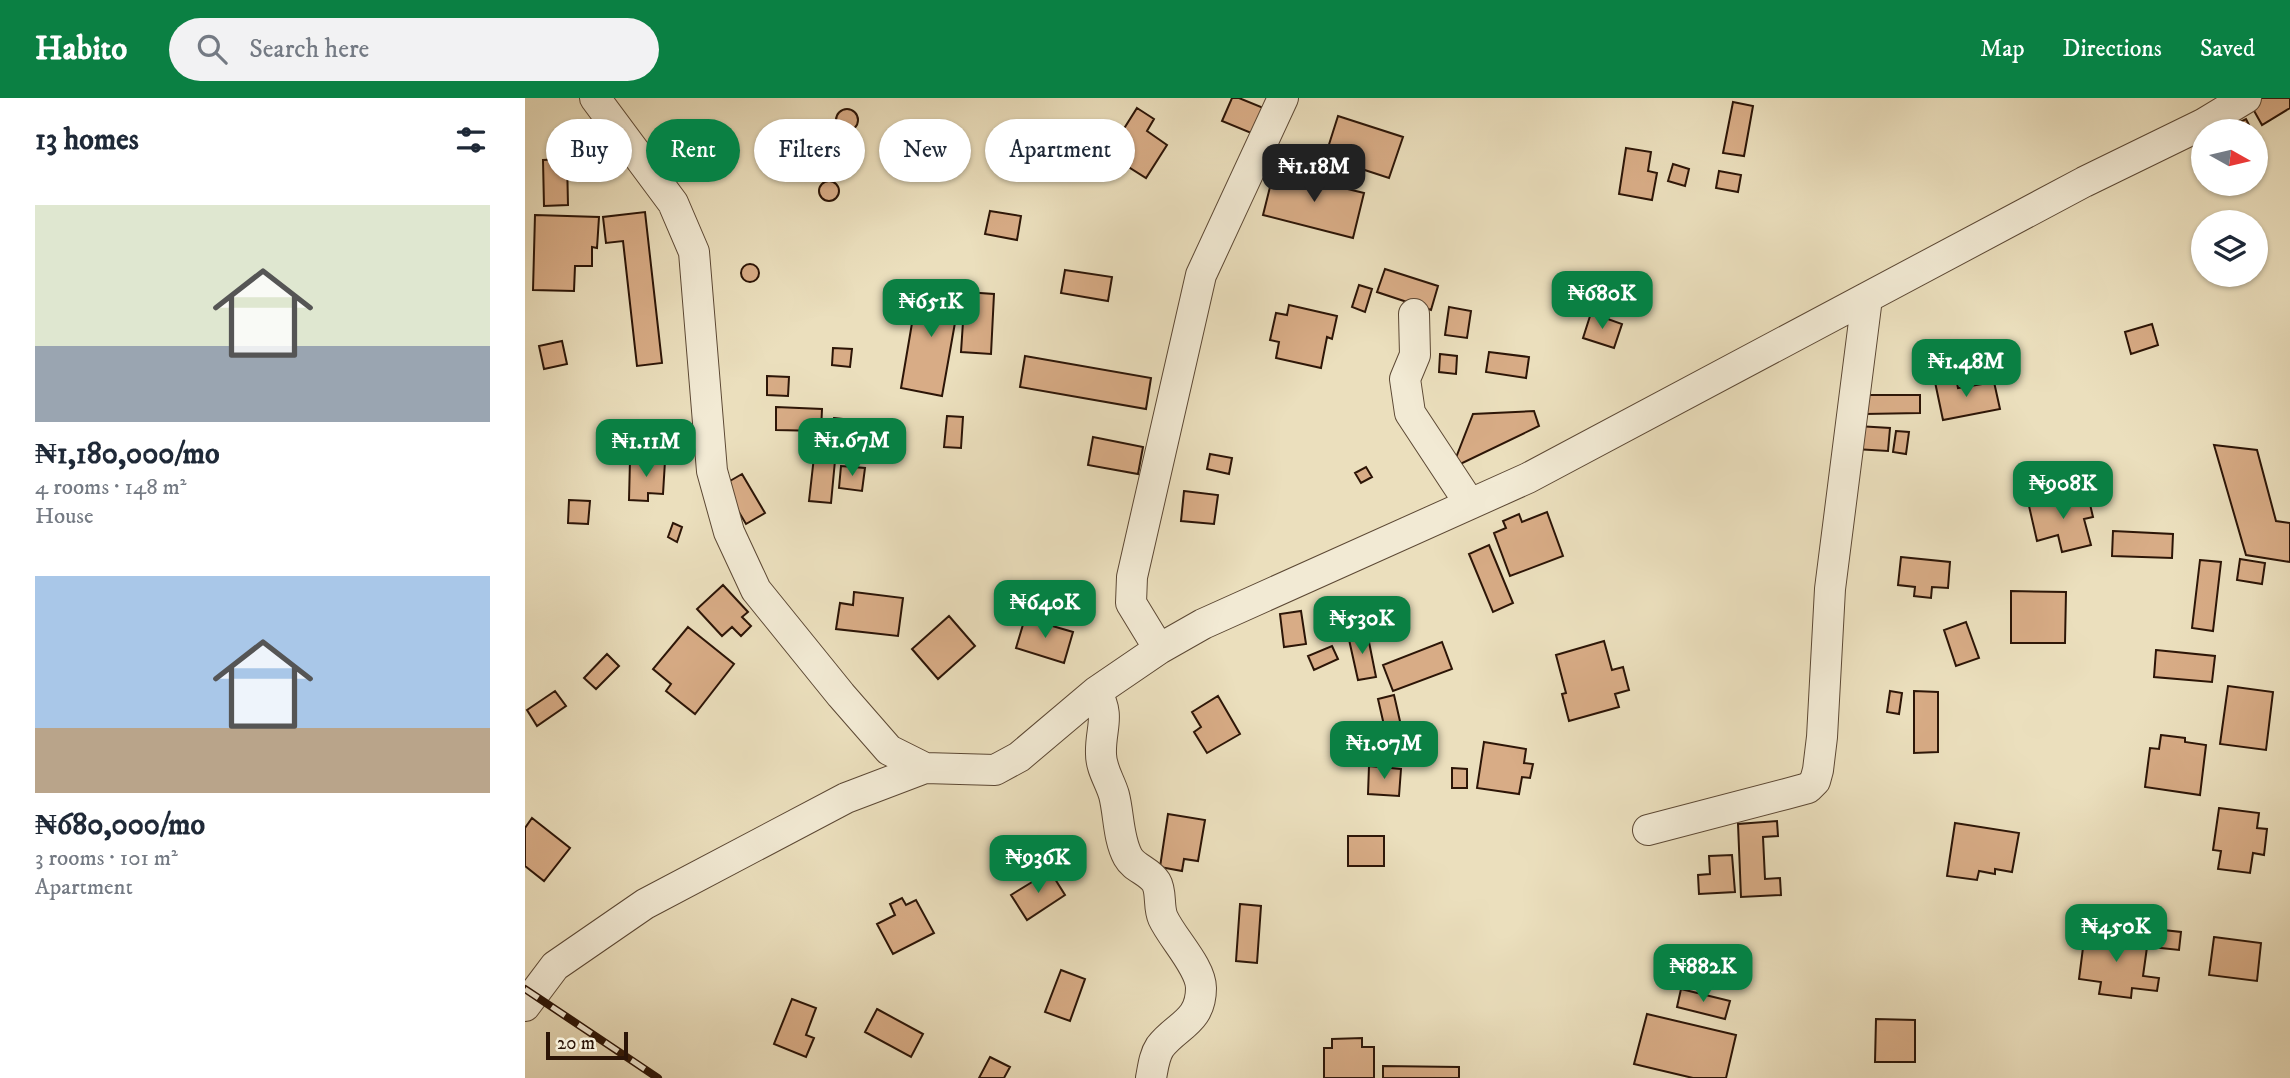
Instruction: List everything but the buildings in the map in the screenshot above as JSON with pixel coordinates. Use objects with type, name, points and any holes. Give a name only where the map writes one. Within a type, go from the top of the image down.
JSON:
[{"type":"street","points":[[596,98],[673,203],[694,253],[712,471],[729,532],[756,590],[841,695],[890,750],[925,768]]},
{"type":"street","points":[[1159,649],[1131,603],[1132,577],[1201,275],[1283,98]]},
{"type":"street","points":[[525,1006],[555,966],[645,904],[846,797],[925,768],[983,771],[1005,766],[1096,692],[1159,649],[1203,624],[1528,478],[2084,182],[2203,124],[2246,98]]},
{"type":"street","points":[[1648,830],[1808,788],[1815,781],[1822,737],[1831,589],[1867,298]]},
{"type":"street","points":[[1414,314],[1415,355],[1405,379],[1410,413],[1470,504]]},
{"type":"street","points":[[1096,692],[1103,704],[1105,716],[1101,754],[1104,772],[1114,795],[1128,858],[1154,879],[1158,886],[1158,902],[1163,917],[1196,971],[1201,985],[1196,1013],[1161,1047],[1151,1078]]},
{"type":"railway","points":[[525,989],[658,1078]]}]
